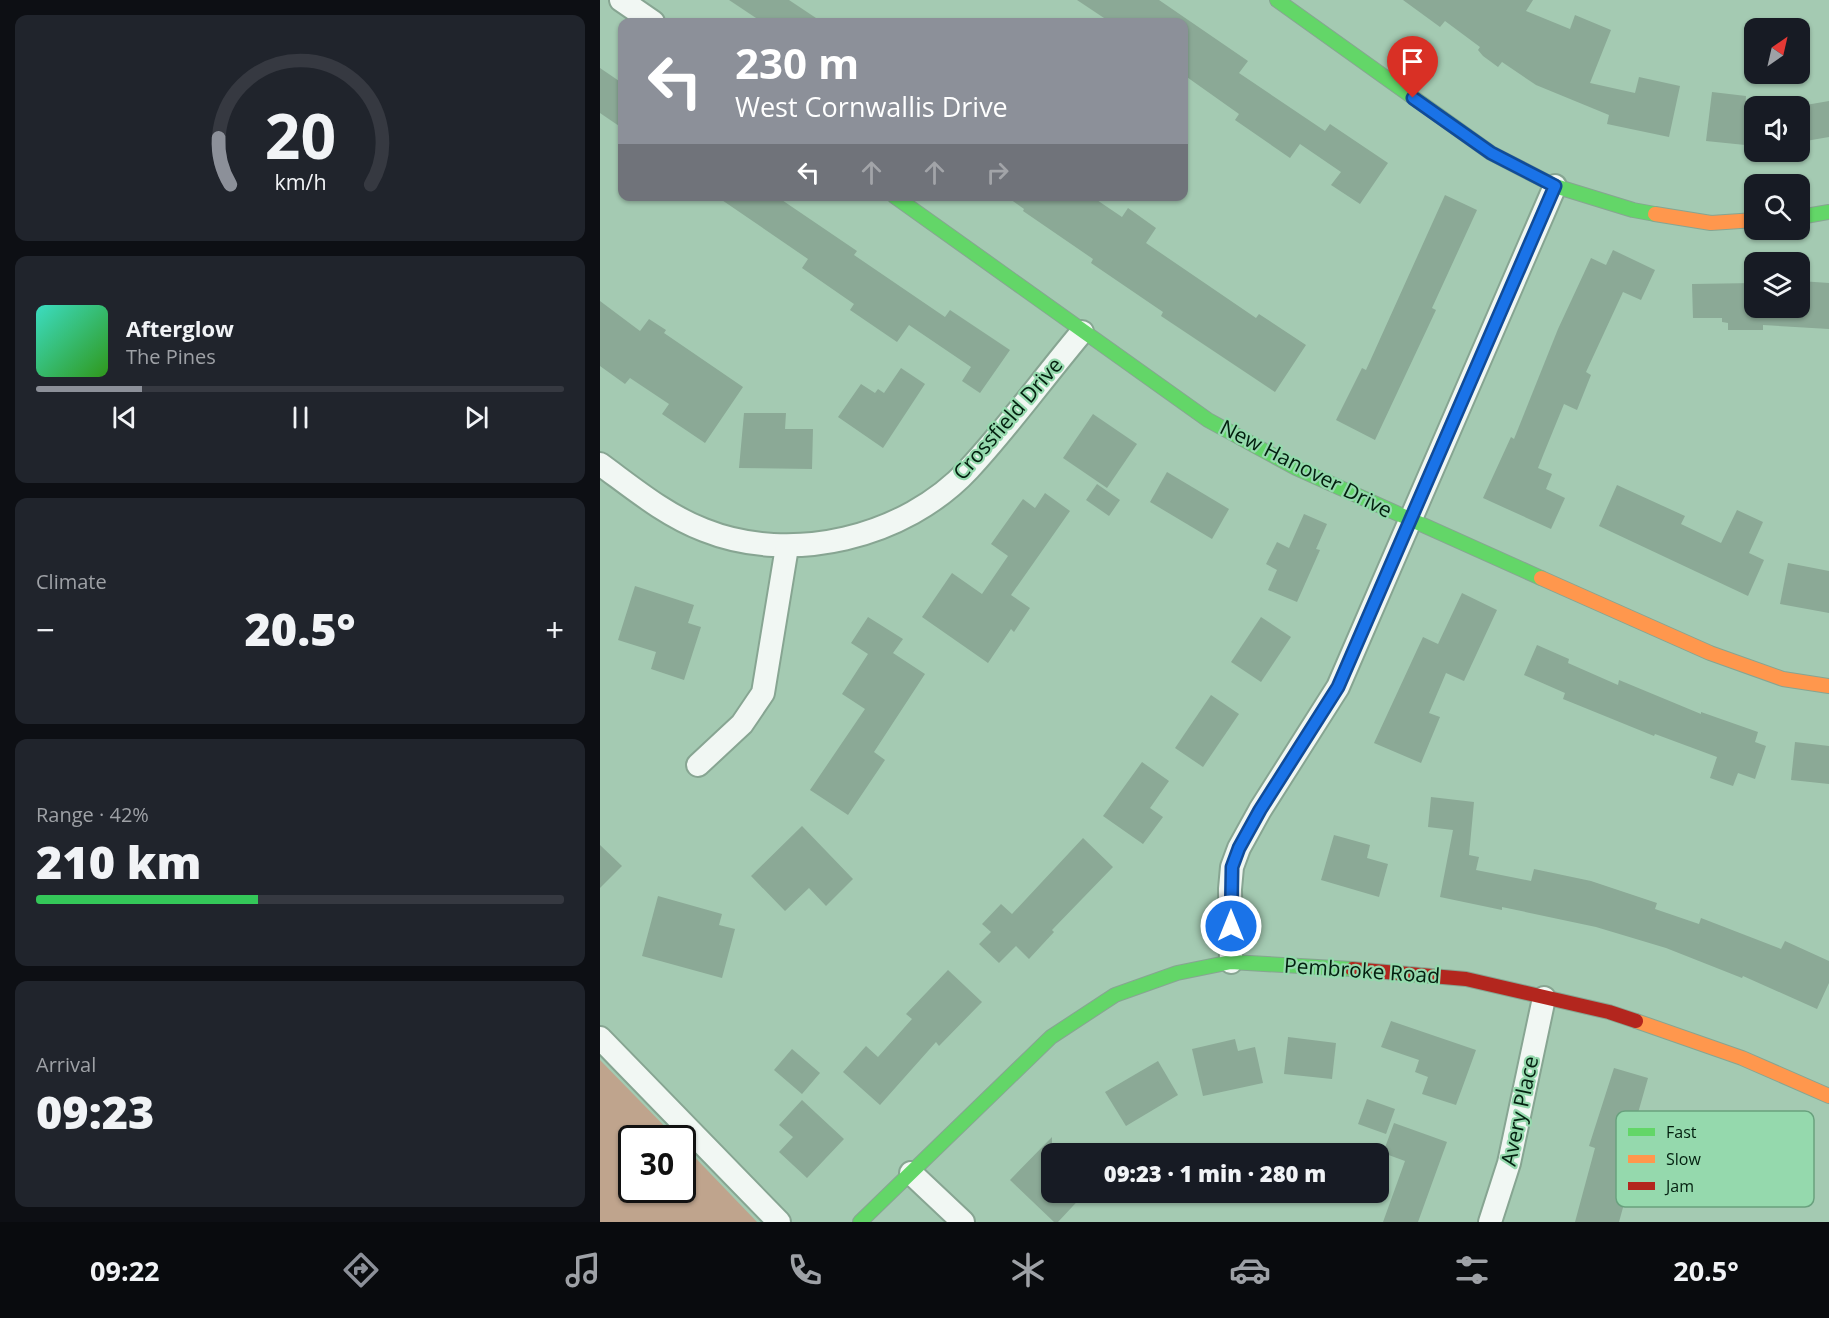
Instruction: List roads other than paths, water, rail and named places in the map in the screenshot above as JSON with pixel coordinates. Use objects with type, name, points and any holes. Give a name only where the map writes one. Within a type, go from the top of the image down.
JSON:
[{"type":"street","points":[[621,0],[646,18]]},
{"type":"street","points":[[1277,0],[1491,153],[1555,186],[1633,210],[1711,223],[1744,221]]},
{"type":"street","points":[[1231,962],[1230,889],[1232,867],[1239,848],[1260,810],[1338,687],[1555,186]]},
{"type":"street","name":"New Hanover Drive","points":[[901,201],[1208,420],[1296,468],[1710,653],[1783,679],[1829,686]]},
{"type":"street","points":[[1810,215],[1829,212]]},
{"type":"street","name":"Crossfield Drive","points":[[600,464],[672,515],[705,531],[787,547],[831,542],[885,526],[930,503],[968,470],[1082,332]]},
{"type":"street","points":[[698,765],[742,724],[763,693],[787,547]]},
{"type":"street","name":"Pembroke Road","points":[[860,1222],[1051,1036],[1115,995],[1177,973],[1231,962],[1312,965],[1466,979],[1609,1012],[1709,1047],[1829,1096]]},
{"type":"street","name":"Avery Place","points":[[1490,1222],[1509,1163],[1544,998]]},
{"type":"street","points":[[600,1038],[779,1222]]},
{"type":"street","points":[[911,1173],[963,1222]]}]
